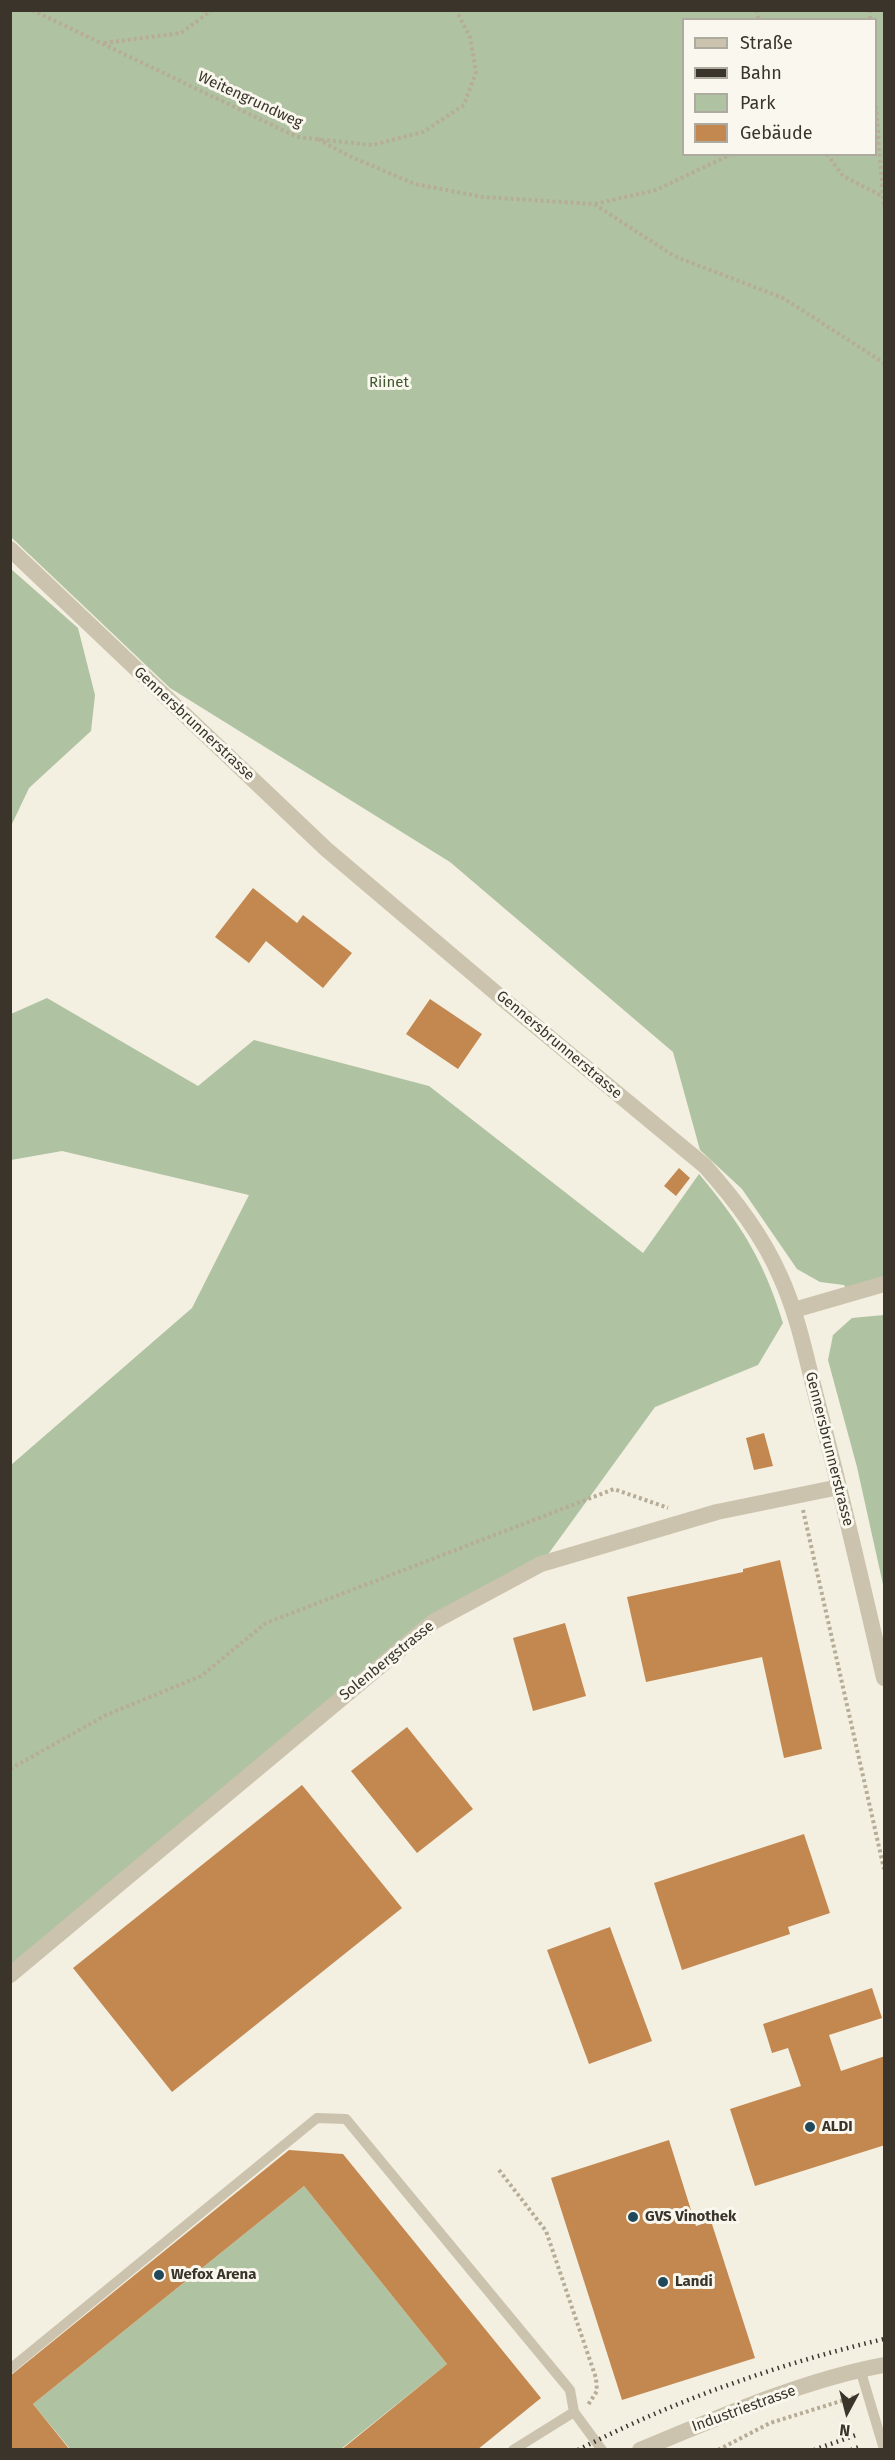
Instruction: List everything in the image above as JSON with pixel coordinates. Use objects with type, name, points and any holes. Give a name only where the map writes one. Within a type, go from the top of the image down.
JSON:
[{"type":"street","name":"Gennersbrunnerstrasse","points":[[10,549],[326,849],[705,1166],[747,1216],[777,1269],[794,1310],[885,1678]]},
{"type":"street","points":[[794,1310],[885,1284]]},
{"type":"street","name":"Solenbergstrasse","points":[[10,1975],[433,1622],[541,1564],[698,1518],[839,1487]]},
{"type":"street","name":"Industriestrasse","points":[[640,2450],[726,2414],[860,2369],[885,2365]]},
{"type":"lane","points":[[10,2369],[317,2118],[346,2119],[570,2390],[574,2412],[602,2450]]},
{"type":"lane","points":[[860,2369],[885,2449]]},
{"type":"lane","points":[[513,2450],[574,2412]]},
{"type":"path","name":"Weitengrundweg","points":[[32,10],[297,137],[372,145],[423,132],[464,105],[476,72],[470,38],[456,10]]},
{"type":"path","points":[[104,43],[182,33],[212,10]]},
{"type":"path","points":[[877,117],[885,208]]},
{"type":"path","points":[[318,140],[415,184],[483,197],[594,204],[656,190],[728,156]]},
{"type":"path","points":[[828,156],[843,176],[884,197]]},
{"type":"path","points":[[594,204],[674,256],[783,298],[885,363]]},
{"type":"path","points":[[10,1769],[106,1714],[201,1676],[266,1623],[614,1489],[698,1518]]},
{"type":"path","points":[[800,1495],[885,1869]]},
{"type":"path","points":[[499,2170],[546,2230],[596,2378],[597,2391],[589,2404],[574,2412]]},
{"type":"path","points":[[718,2450],[770,2423],[845,2399]]},
{"type":"green space","name":"Riinet","points":[[11,11],[884,11],[884,1284],[849,1294],[844,1285],[820,1282],[797,1269],[742,1189],[700,1150],[673,1052],[450,862],[170,688],[11,537]]},
{"type":"green space","points":[[11,569],[78,628],[95,695],[91,731],[29,788],[11,826]]},
{"type":"green space","points":[[47,998],[198,1086],[254,1040],[429,1086],[643,1253],[699,1174],[750,1244],[768,1281],[783,1323],[758,1365],[655,1407],[541,1564],[433,1622],[11,1975],[11,1465],[192,1308],[249,1195],[62,1151],[11,1160],[11,1014]]},
{"type":"green space","points":[[884,1315],[884,1589],[857,1467],[828,1360],[833,1335],[852,1318]]},
{"type":"green space","points":[[304,2186],[447,2364],[341,2449],[70,2449],[33,2404]]},
{"type":"building","points":[[253,888],[297,923],[303,915],[352,953],[323,988],[266,941],[249,963],[215,937]]},
{"type":"building","points":[[430,999],[482,1034],[458,1069],[406,1034]]},
{"type":"building","points":[[679,1168],[690,1178],[676,1196],[664,1186]]},
{"type":"building","points":[[764,1433],[773,1466],[754,1470],[746,1438]]},
{"type":"building","points":[[780,1560],[822,1749],[784,1758],[762,1657],[646,1682],[627,1597],[743,1572],[743,1569]]},
{"type":"building","points":[[565,1623],[586,1696],[533,1711],[513,1638]]},
{"type":"building","points":[[407,1727],[473,1809],[417,1853],[351,1771]]},
{"type":"building","points":[[302,1785],[402,1908],[172,2092],[73,1968]]},
{"type":"building","points":[[804,1834],[830,1913],[788,1927],[790,1934],[682,1970],[654,1883]]},
{"type":"building","points":[[610,1927],[652,2041],[589,2064],[547,1950]]},
{"type":"building","name":"ALDI","points":[[872,1988],[882,2018],[829,2035],[841,2071],[885,2056],[885,2145],[755,2186],[730,2109],[801,2086],[788,2048],[772,2053],[763,2024]]},
{"type":"building","points":[[669,2140],[696,2226],[711,2221],[755,2358],[622,2400],[551,2178]]},
{"type":"building","name":"Wefox Arena","points":[[289,2150],[343,2154],[541,2398],[477,2450],[341,2450],[447,2364],[304,2186],[33,2404],[70,2450],[10,2450],[10,2376]]},
{"type":"railway","points":[[578,2450],[689,2399],[766,2372],[884,2339]]},
{"type":"railway","points":[[814,2450],[859,2434]]},
{"type":"railway","points":[[851,2450],[862,2446]]},
{"type":"place","name":"ALDI","points":[[810,2127]]},
{"type":"place","name":"GVS Vinothek","points":[[633,2217]]},
{"type":"place","name":"Wefox Arena","points":[[159,2275]]},
{"type":"place","name":"Landi","points":[[663,2282]]}]
